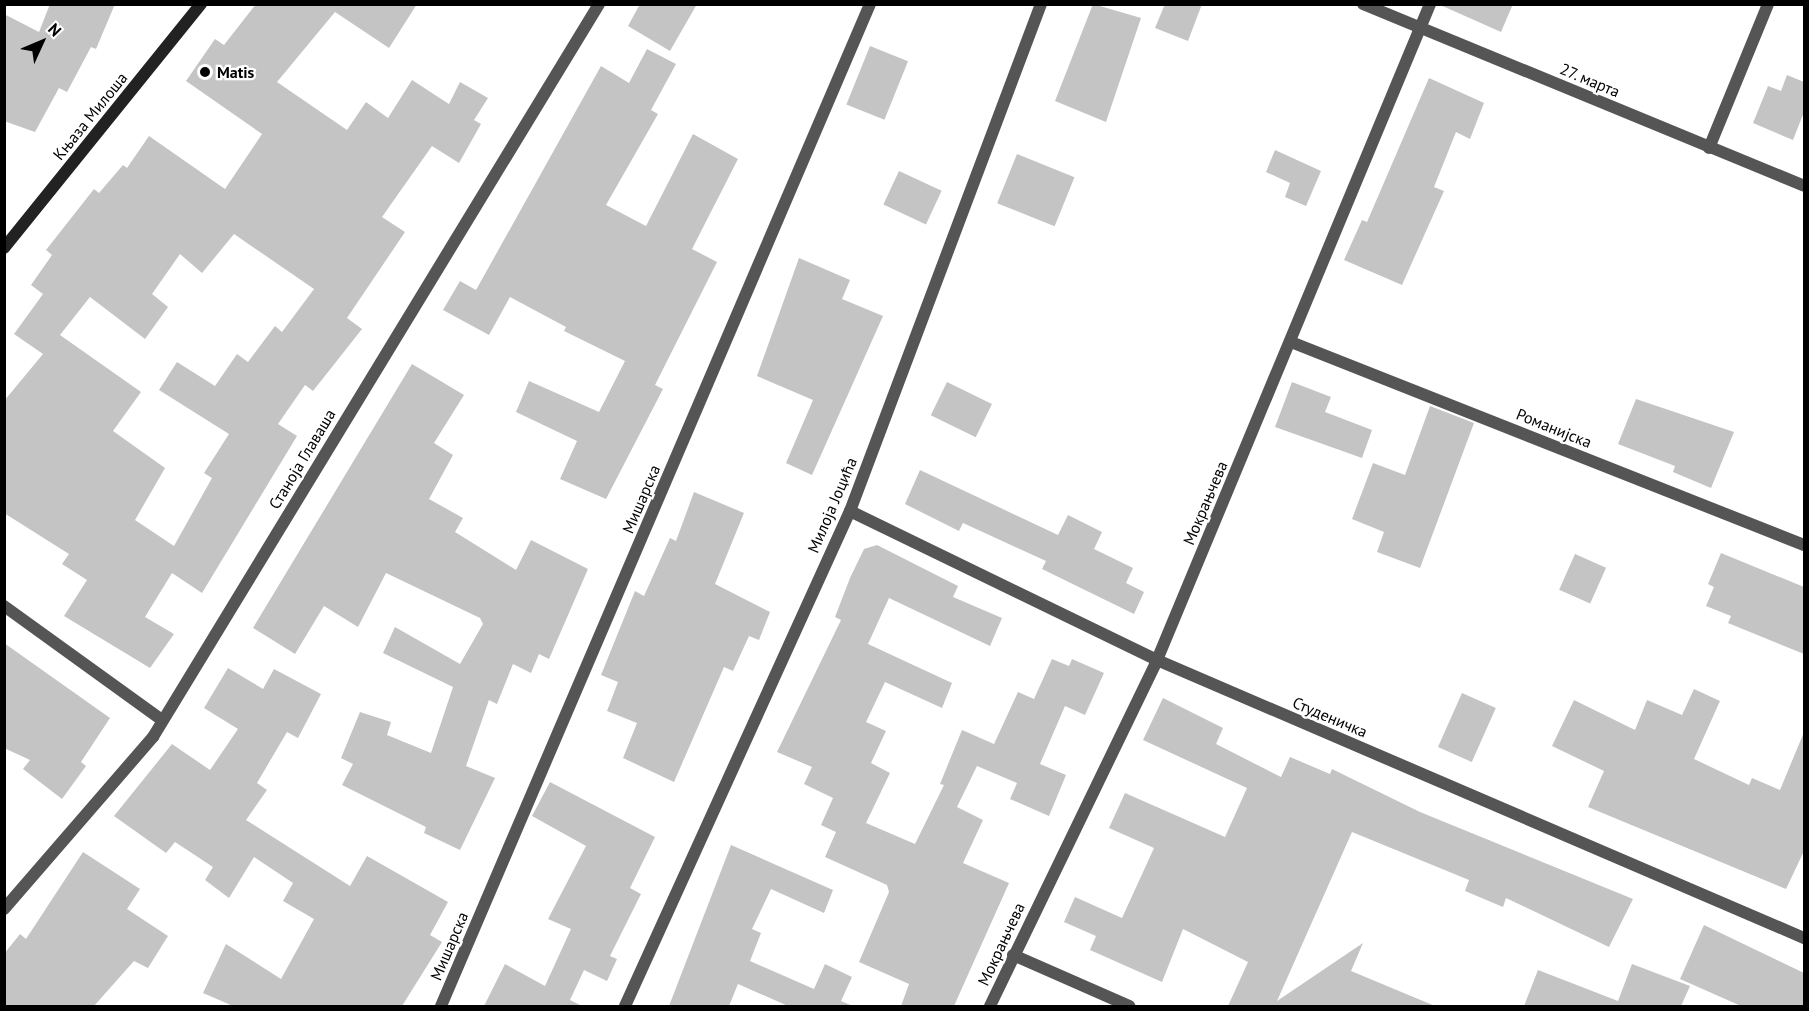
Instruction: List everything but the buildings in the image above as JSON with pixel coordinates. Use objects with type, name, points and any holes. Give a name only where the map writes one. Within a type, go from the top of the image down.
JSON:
[{"type":"main road","name":"Књаза Милоша","points":[[4,248],[201,4]]},
{"type":"street","name":"Станоја Главаша","points":[[4,909],[162,720],[599,4]]},
{"type":"street","name":"Мишарска","points":[[441,1006],[870,4]]},
{"type":"street","name":"Милоја Јоцића","points":[[625,1006],[850,511],[1041,4]]},
{"type":"street","name":"27. марта","points":[[1363,4],[1804,186]]},
{"type":"street","name":"Мокрањчева","points":[[990,1006],[1156,660],[1291,342],[1430,4]]},
{"type":"street","points":[[1709,148],[1768,4]]},
{"type":"street","name":"Романијска","points":[[1291,342],[1804,545]]},
{"type":"street","name":"Студеничка","points":[[850,511],[1156,660],[1804,938]]},
{"type":"street","points":[[4,606],[162,720]]},
{"type":"street","points":[[1013,955],[1129,1006]]},
{"type":"place","name":"Matis","points":[[205,72]]}]
